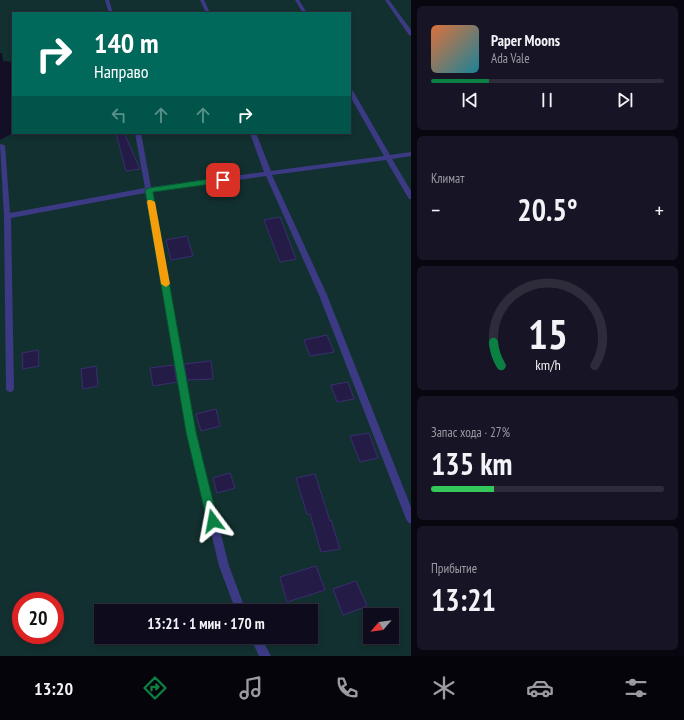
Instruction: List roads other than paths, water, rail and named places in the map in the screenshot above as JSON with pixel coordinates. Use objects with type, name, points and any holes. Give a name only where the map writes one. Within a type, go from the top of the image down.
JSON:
[{"type":"lane","points":[[107,0],[110,12]]},
{"type":"lane","points":[[202,0],[208,12]]},
{"type":"lane","points":[[297,0],[304,12]]},
{"type":"lane","points":[[387,0],[411,34]]},
{"type":"lane","points":[[351,93],[411,197]]},
{"type":"lane","points":[[138,134],[191,432],[224,566],[238,604]]},
{"type":"lane","points":[[253,134],[268,174],[324,295],[411,519]]},
{"type":"lane","points":[[2,146],[7,216],[10,388]]},
{"type":"lane","points":[[7,216],[149,190],[411,154]]},
{"type":"lane","points":[[259,644],[265,656]]}]
